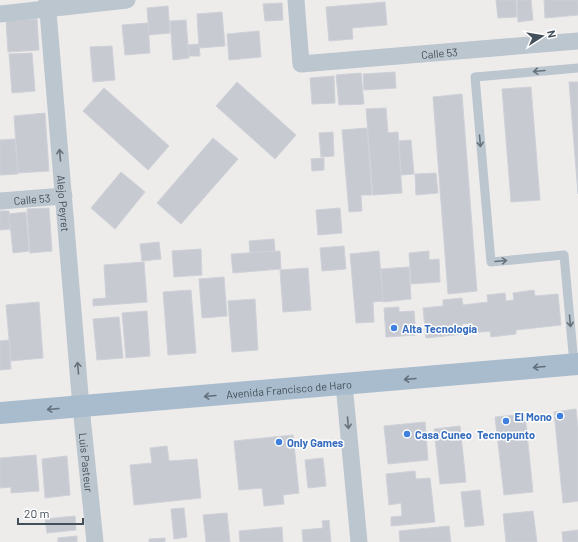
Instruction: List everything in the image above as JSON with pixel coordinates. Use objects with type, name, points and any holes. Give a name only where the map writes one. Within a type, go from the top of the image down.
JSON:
[{"type":"main road","name":"Avenida Francisco de Haro","points":[[0,413],[576,364]]},
{"type":"street","points":[[0,14],[48,4],[127,0]]},
{"type":"street","name":"Calle 53","points":[[296,0],[301,64],[578,41]]},
{"type":"street","name":"Alejo Peyret","points":[[48,4],[81,407]]},
{"type":"street","name":"Calle 53","points":[[0,201],[64,196]]},
{"type":"street","points":[[344,384],[359,542]]},
{"type":"street","name":"Luis Pasteur","points":[[81,407],[95,542]]},
{"type":"lane","points":[[576,364],[564,255],[491,262],[475,77],[578,68]]},
{"type":"building","points":[[496,0],[516,0],[517,17],[498,18]]},
{"type":"building","points":[[517,0],[531,0],[533,20],[518,22]]},
{"type":"building","points":[[544,0],[578,0],[578,15],[545,18]]},
{"type":"building","points":[[385,2],[387,25],[352,28],[353,39],[329,41],[326,7]]},
{"type":"building","points":[[282,3],[283,20],[265,21],[263,4]]},
{"type":"building","points":[[168,6],[170,33],[149,35],[147,8]]},
{"type":"building","points":[[222,12],[225,46],[199,48],[197,14]]},
{"type":"building","points":[[37,19],[39,50],[8,52],[6,21]]},
{"type":"building","points":[[186,20],[189,58],[173,60],[170,21]]},
{"type":"building","points":[[148,23],[150,53],[125,55],[122,25]]},
{"type":"building","points":[[259,31],[261,57],[229,60],[227,34]]},
{"type":"building","points":[[199,44],[200,56],[189,56],[188,45]]},
{"type":"building","points":[[112,46],[115,80],[93,82],[90,47]]},
{"type":"building","points":[[32,53],[35,91],[12,93],[9,54]]},
{"type":"building","points":[[395,72],[396,88],[364,90],[363,74]]},
{"type":"building","points":[[361,73],[364,104],[339,105],[336,75]]},
{"type":"building","points":[[334,76],[335,103],[312,104],[310,78]]},
{"type":"building","points":[[237,82],[296,135],[275,159],[216,106]]},
{"type":"building","points":[[569,82],[578,82],[578,194]]},
{"type":"building","points":[[531,87],[540,200],[511,202],[502,89]]},
{"type":"building","points":[[104,88],[169,146],[148,170],[83,111]]},
{"type":"building","points":[[462,94],[477,291],[448,294],[433,97]]},
{"type":"building","points":[[386,108],[388,133],[398,132],[402,193],[373,195],[366,109]]},
{"type":"building","points":[[45,113],[49,171],[18,173],[14,116]]},
{"type":"building","points":[[367,128],[372,195],[361,195],[362,211],[349,212],[342,130]]},
{"type":"building","points":[[333,132],[334,156],[321,157],[319,133]]},
{"type":"building","points":[[213,138],[238,159],[181,224],[157,203]]},
{"type":"building","points":[[15,139],[18,174],[0,175],[0,140]]},
{"type":"building","points":[[411,140],[414,174],[401,175],[399,141]]},
{"type":"building","points":[[324,158],[324,170],[312,171],[311,159]]},
{"type":"building","points":[[121,172],[145,192],[115,229],[91,208]]},
{"type":"building","points":[[436,173],[438,193],[416,195],[415,174]]},
{"type":"building","points":[[49,208],[52,251],[30,253],[27,209]]},
{"type":"building","points":[[340,208],[342,233],[318,235],[316,210]]},
{"type":"building","points":[[0,211],[9,211],[11,229],[0,230]]},
{"type":"building","points":[[26,212],[29,251],[13,253],[9,214]]},
{"type":"building","points":[[274,239],[275,251],[250,253],[249,241]]},
{"type":"building","points":[[159,242],[161,259],[142,261],[140,244]]},
{"type":"building","points":[[344,246],[346,269],[322,271],[320,248]]},
{"type":"building","points":[[201,249],[202,275],[174,277],[172,251]]},
{"type":"building","points":[[280,251],[281,269],[233,273],[231,254]]},
{"type":"building","points":[[379,251],[383,301],[373,302],[374,322],[356,323],[350,254]]},
{"type":"building","points":[[429,251],[429,260],[439,259],[440,282],[411,284],[409,253]]},
{"type":"building","points":[[144,262],[147,302],[93,306],[93,299],[106,298],[104,265]]},
{"type":"building","points":[[409,267],[411,299],[383,302],[381,269]]},
{"type":"building","points":[[308,268],[311,310],[283,312],[280,270]]},
{"type":"building","points":[[224,277],[227,316],[202,318],[199,279]]},
{"type":"building","points":[[191,290],[196,353],[168,355],[163,292]]},
{"type":"building","points":[[534,290],[535,296],[558,294],[561,325],[516,330],[516,334],[491,337],[490,331],[471,333],[470,323],[462,324],[463,334],[426,338],[423,308],[443,306],[443,300],[462,298],[463,305],[488,302],[487,295],[505,293],[506,301],[514,300],[513,293]]},
{"type":"building","points":[[255,299],[258,350],[232,352],[228,301]]},
{"type":"building","points":[[39,302],[43,358],[11,361],[6,305]]},
{"type":"building","points":[[399,307],[399,312],[414,311],[416,335],[386,337],[384,308]]},
{"type":"building","points":[[147,311],[150,356],[126,358],[122,313]]},
{"type":"building","points":[[119,317],[123,358],[97,360],[93,319]]},
{"type":"building","points":[[9,340],[11,369],[0,370],[0,341]]},
{"type":"building","points":[[576,409],[578,428],[578,501],[563,503],[554,412]]},
{"type":"building","points":[[525,414],[533,492],[504,495],[495,417]]},
{"type":"building","points":[[425,422],[428,460],[388,464],[384,426]]},
{"type":"building","points":[[460,426],[466,482],[440,484],[434,429]]},
{"type":"building","points":[[293,435],[299,493],[283,495],[284,504],[264,506],[262,488],[239,490],[234,441]]},
{"type":"building","points":[[167,446],[169,461],[197,459],[201,498],[134,505],[130,465],[152,463],[150,448]]},
{"type":"building","points":[[36,455],[39,491],[11,493],[11,487],[0,488],[0,458]]},
{"type":"building","points":[[67,456],[70,495],[45,498],[42,459]]},
{"type":"building","points":[[323,458],[326,486],[308,488],[305,460]]},
{"type":"building","points":[[415,471],[416,479],[430,478],[435,522],[391,526],[391,517],[402,516],[401,503],[389,505],[386,474]]},
{"type":"building","points":[[480,490],[484,525],[465,527],[461,492]]},
{"type":"building","points":[[184,508],[187,537],[174,539],[171,509]]},
{"type":"building","points":[[533,511],[537,542],[506,542],[503,514]]},
{"type":"building","points":[[227,513],[230,542],[206,542],[203,515]]},
{"type":"building","points":[[75,516],[76,530],[47,533],[45,519]]},
{"type":"building","points":[[329,520],[331,542],[303,542],[302,530],[323,528],[322,521]]},
{"type":"building","points":[[449,526],[451,542],[400,542],[399,531]]},
{"type":"building","points":[[282,527],[283,542],[240,542],[239,531]]},
{"type":"building","points":[[578,530],[578,542],[563,542],[562,532]]},
{"type":"building","points":[[77,536],[77,542],[58,542],[58,538]]},
{"type":"building","points":[[165,538],[165,542],[149,542],[149,539]]},
{"type":"place","name":"Alta Tecnología","points":[[394,328]]},
{"type":"place","name":"El Mono","points":[[560,416]]},
{"type":"place","name":"Tecnopunto","points":[[506,421]]},
{"type":"place","name":"Casa Cuneo","points":[[407,434]]},
{"type":"place","name":"Only Games","points":[[279,442]]}]
